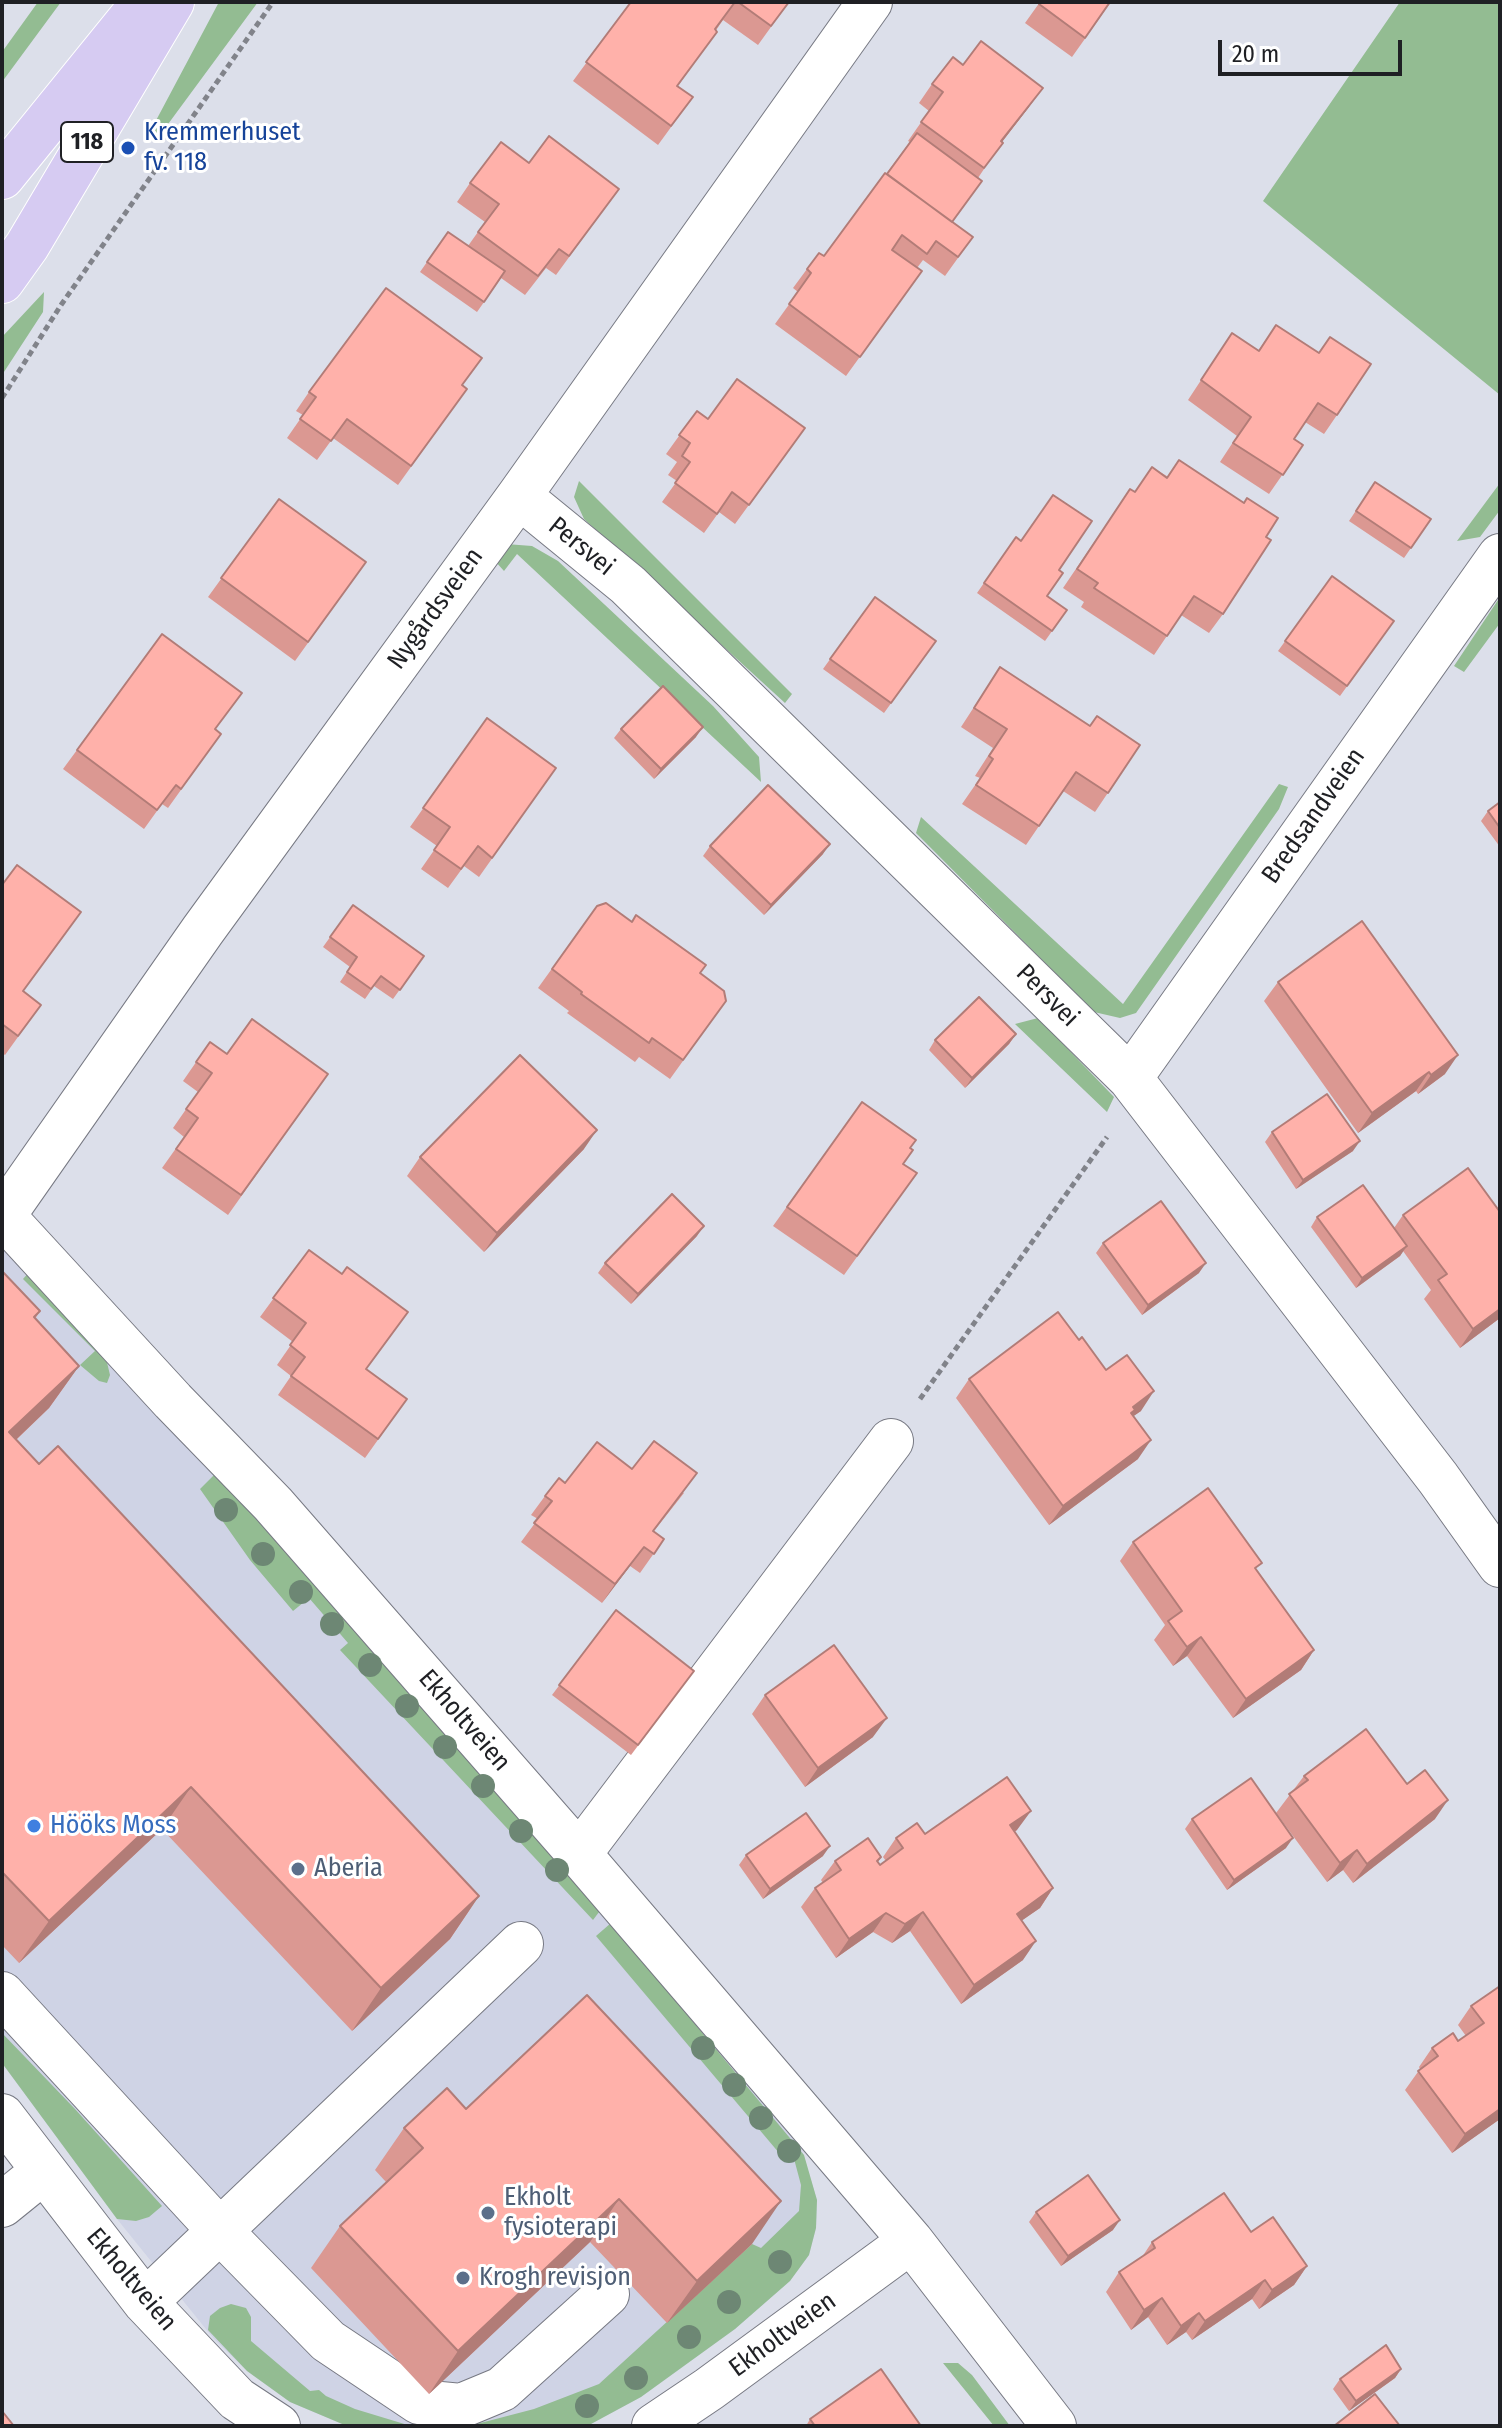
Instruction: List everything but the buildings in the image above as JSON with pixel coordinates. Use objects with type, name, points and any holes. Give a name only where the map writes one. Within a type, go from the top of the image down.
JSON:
[{"type":"main road","name":"118","points":[[2,177],[144,2]]},
{"type":"main road","name":"118","points":[[2,281],[27,246],[172,2]]},
{"type":"street","name":"Nygårdsveien","points":[[2,1216],[203,930],[519,496],[870,2]]},
{"type":"street","name":"Persvei","points":[[519,496],[628,585],[1137,1086],[1438,1478],[1500,1565]]},
{"type":"street","name":"Bredsandveien","points":[[1137,1086],[1500,556]]},
{"type":"street","name":"Ekholtveien","points":[[2,1216],[273,1504],[579,1854],[911,2241],[1054,2426]]},
{"type":"street","points":[[579,1854],[891,1441]]},
{"type":"street","points":[[145,2302],[521,1944]]},
{"type":"street","points":[[2,1994],[220,2231],[328,2341],[419,2402],[461,2406],[502,2389],[607,2294]]},
{"type":"street","name":"Ekholtveien","points":[[2,2116],[145,2302],[237,2399],[278,2426]]},
{"type":"street","points":[[2,2205],[44,2171]]},
{"type":"street","name":"Ekholtveien","points":[[654,2426],[911,2241]]},
{"type":"path","points":[[2,398],[78,281],[273,2]]},
{"type":"path","points":[[891,1441],[1123,1114],[1137,1086]]},
{"type":"shaded area","points":[[2,1244],[467,1749],[797,2134],[817,2200],[816,2228],[809,2255],[790,2281],[735,2329],[641,2397],[591,2424],[347,2426],[290,2402],[247,2371],[214,2339],[117,2219],[2,2063]]},
{"type":"green space","points":[[38,2],[61,2],[2,82],[2,52]]},
{"type":"green space","points":[[219,2],[258,2],[160,135],[154,135],[152,128]]},
{"type":"green space","points":[[1400,2],[1500,2],[1500,395],[1263,201]]},
{"type":"green space","points":[[44,292],[43,312],[2,375],[2,337]]},
{"type":"green space","points":[[579,481],[792,694],[785,703],[584,519],[574,497]]},
{"type":"green space","points":[[1500,483],[1500,510],[1480,537],[1457,541]]},
{"type":"green space","points":[[506,544],[532,546],[558,561],[713,706],[759,757],[761,782],[517,554],[504,571],[495,561]]},
{"type":"green space","points":[[1500,597],[1500,623],[1464,672],[1454,666]]},
{"type":"green space","points":[[1279,784],[1288,787],[1279,809],[1136,1013],[1120,1018],[1094,1012],[916,833],[921,817],[1123,1004]]},
{"type":"green space","points":[[1038,1018],[1114,1097],[1107,1112],[1015,1024]]},
{"type":"green space","points":[[31,1270],[104,1350],[110,1375],[107,1383],[99,1381],[80,1365],[95,1351],[23,1279]]},
{"type":"green space","points":[[215,1474],[467,1749],[602,1908],[593,1920],[340,1650],[348,1643],[309,1598],[293,1611],[250,1560],[200,1489]]},
{"type":"green space","points":[[611,1923],[804,2155],[817,2200],[816,2228],[809,2255],[790,2281],[735,2329],[641,2397],[591,2424],[469,2426],[534,2409],[599,2384],[752,2244],[761,2248],[799,2211],[801,2185],[793,2155],[785,2160],[596,1936]]},
{"type":"green space","points":[[2,2033],[162,2206],[149,2217],[136,2221],[117,2219],[2,2063]]},
{"type":"green space","points":[[231,2304],[246,2308],[251,2317],[251,2341],[310,2391],[319,2390],[355,2409],[411,2426],[347,2426],[290,2402],[247,2371],[208,2330],[210,2316]]},
{"type":"green space","points":[[943,2363],[958,2363],[972,2375],[1010,2426],[994,2426]]},
{"type":"place","name":"Kremmerhuset fv. 118","points":[[128,148]]},
{"type":"place","name":"Hööks Moss","points":[[34,1826]]},
{"type":"place","name":"Aberia","points":[[298,1869]]},
{"type":"place","name":"Ekholt fysioterapi","points":[[488,2213]]},
{"type":"place","name":"Krogh revisjon","points":[[463,2278]]}]
